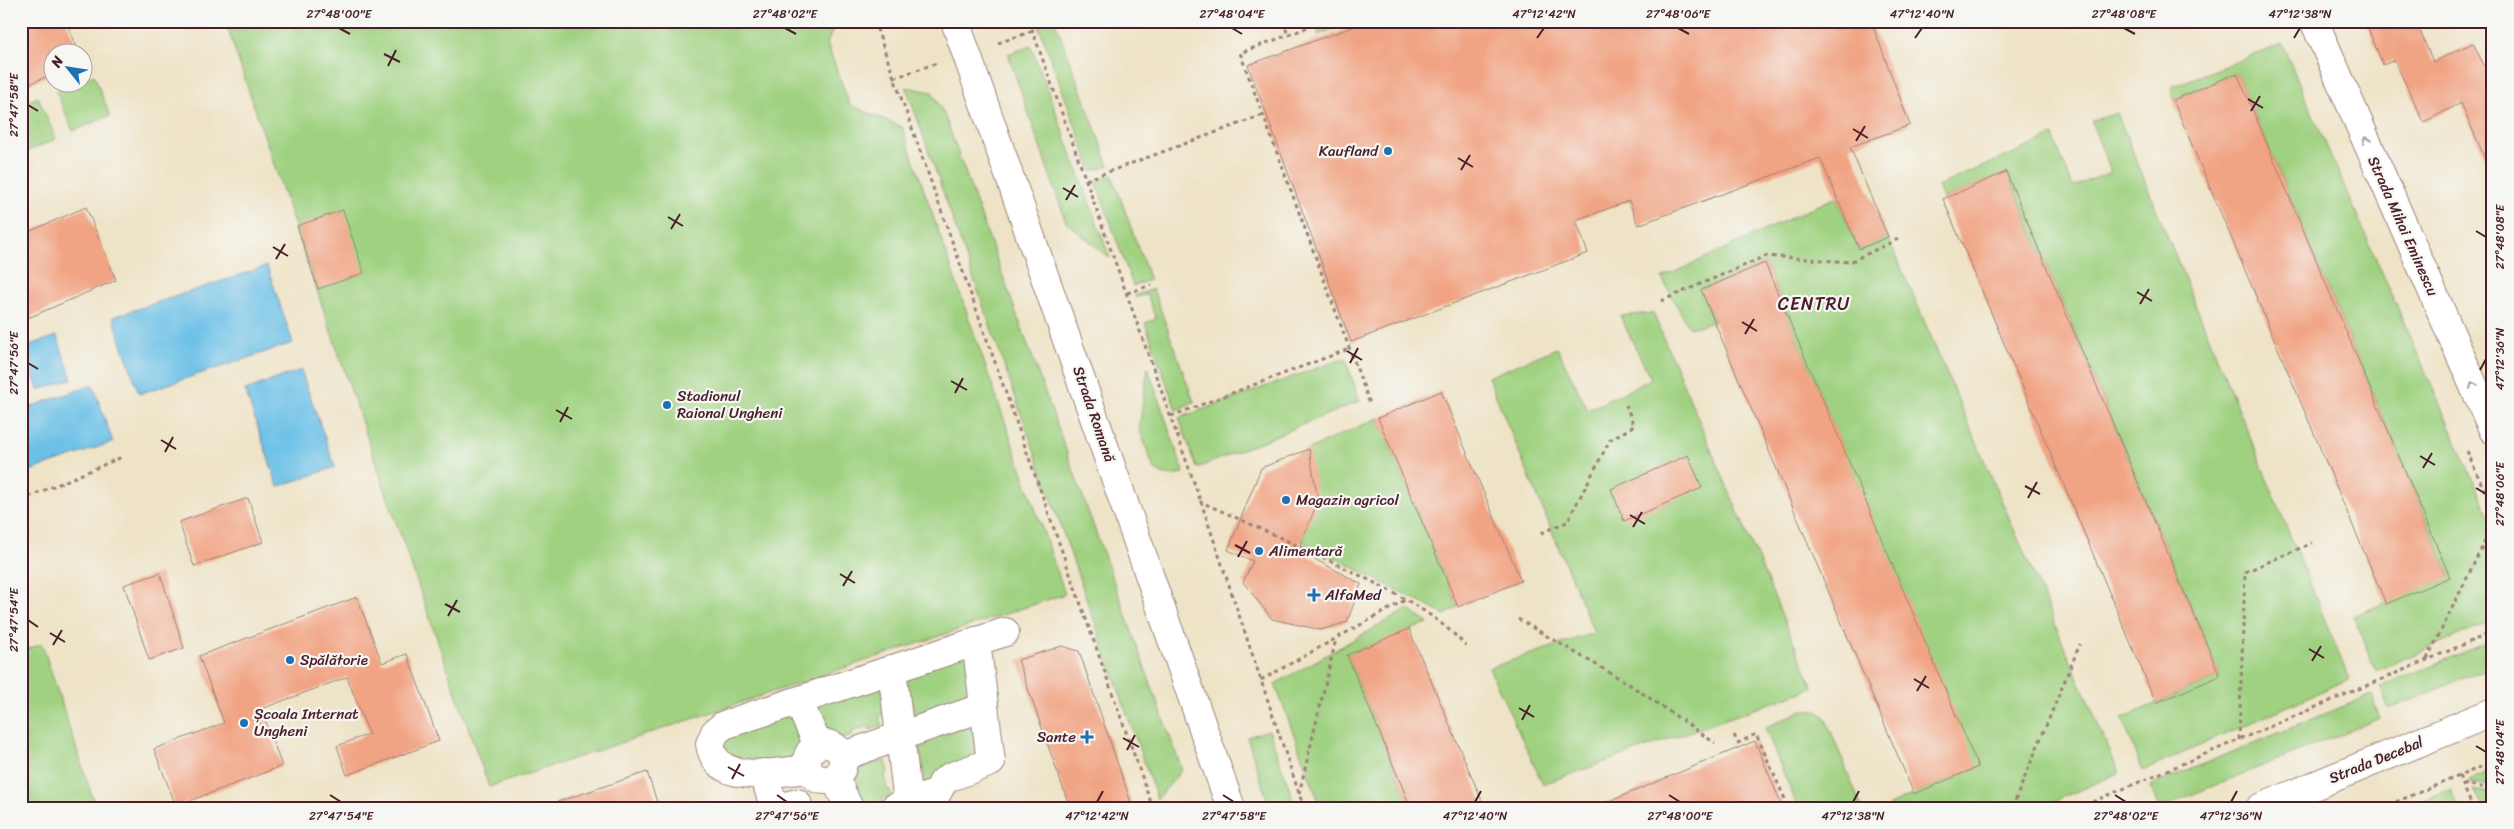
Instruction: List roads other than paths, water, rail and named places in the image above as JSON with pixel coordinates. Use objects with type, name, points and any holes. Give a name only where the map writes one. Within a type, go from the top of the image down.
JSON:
[{"type":"main road","name":"Strada Romană","points":[[955,21],[1231,808]]},
{"type":"main road","name":"Strada Mihai Eminescu","points":[[2314,21],[2493,430]]},
{"type":"main road","points":[[808,769],[764,773],[740,772],[726,768],[716,762],[710,744],[715,732],[724,725],[1005,632]]},
{"type":"main road","points":[[892,669],[900,737],[901,806],[937,793],[942,782],[950,777],[991,762],[976,641]]},
{"type":"main road","points":[[798,701],[818,745]]},
{"type":"main road","points":[[849,808],[839,767],[833,746],[818,745],[808,755],[808,769],[812,776],[820,780],[839,767],[900,737],[984,707]]},
{"type":"main road","name":"Strada Decebal","points":[[2260,808],[2493,712]]},
{"type":"main road","points":[[764,773],[774,808]]},
{"type":"main road","points":[[778,808],[797,802],[799,808]]},
{"type":"water","points":[[267,266],[293,343],[139,394],[113,317]]},
{"type":"water","points":[[57,336],[72,379],[38,390],[24,347]]},
{"type":"water","points":[[301,370],[335,467],[278,487],[245,390]]},
{"type":"water","points":[[93,385],[113,442],[21,474],[21,410]]},
{"type":"place","name":"Kaufland","points":[[1388,151]]},
{"type":"place","name":"Stadionul Raional Ungheni","points":[[667,405]]},
{"type":"place","name":"Magazin agricol","points":[[1286,500]]},
{"type":"place","name":"Alimentară","points":[[1259,551]]},
{"type":"place","name":"AlfaMed","points":[[1314,595]]},
{"type":"place","name":"Spălătorie","points":[[290,660]]},
{"type":"place","name":"Școala Internat Ungheni","points":[[244,723]]},
{"type":"place","name":"Sante","points":[[1087,737]]},
{"type":"district","name":"CENTRU","points":[[1814,304]]}]
